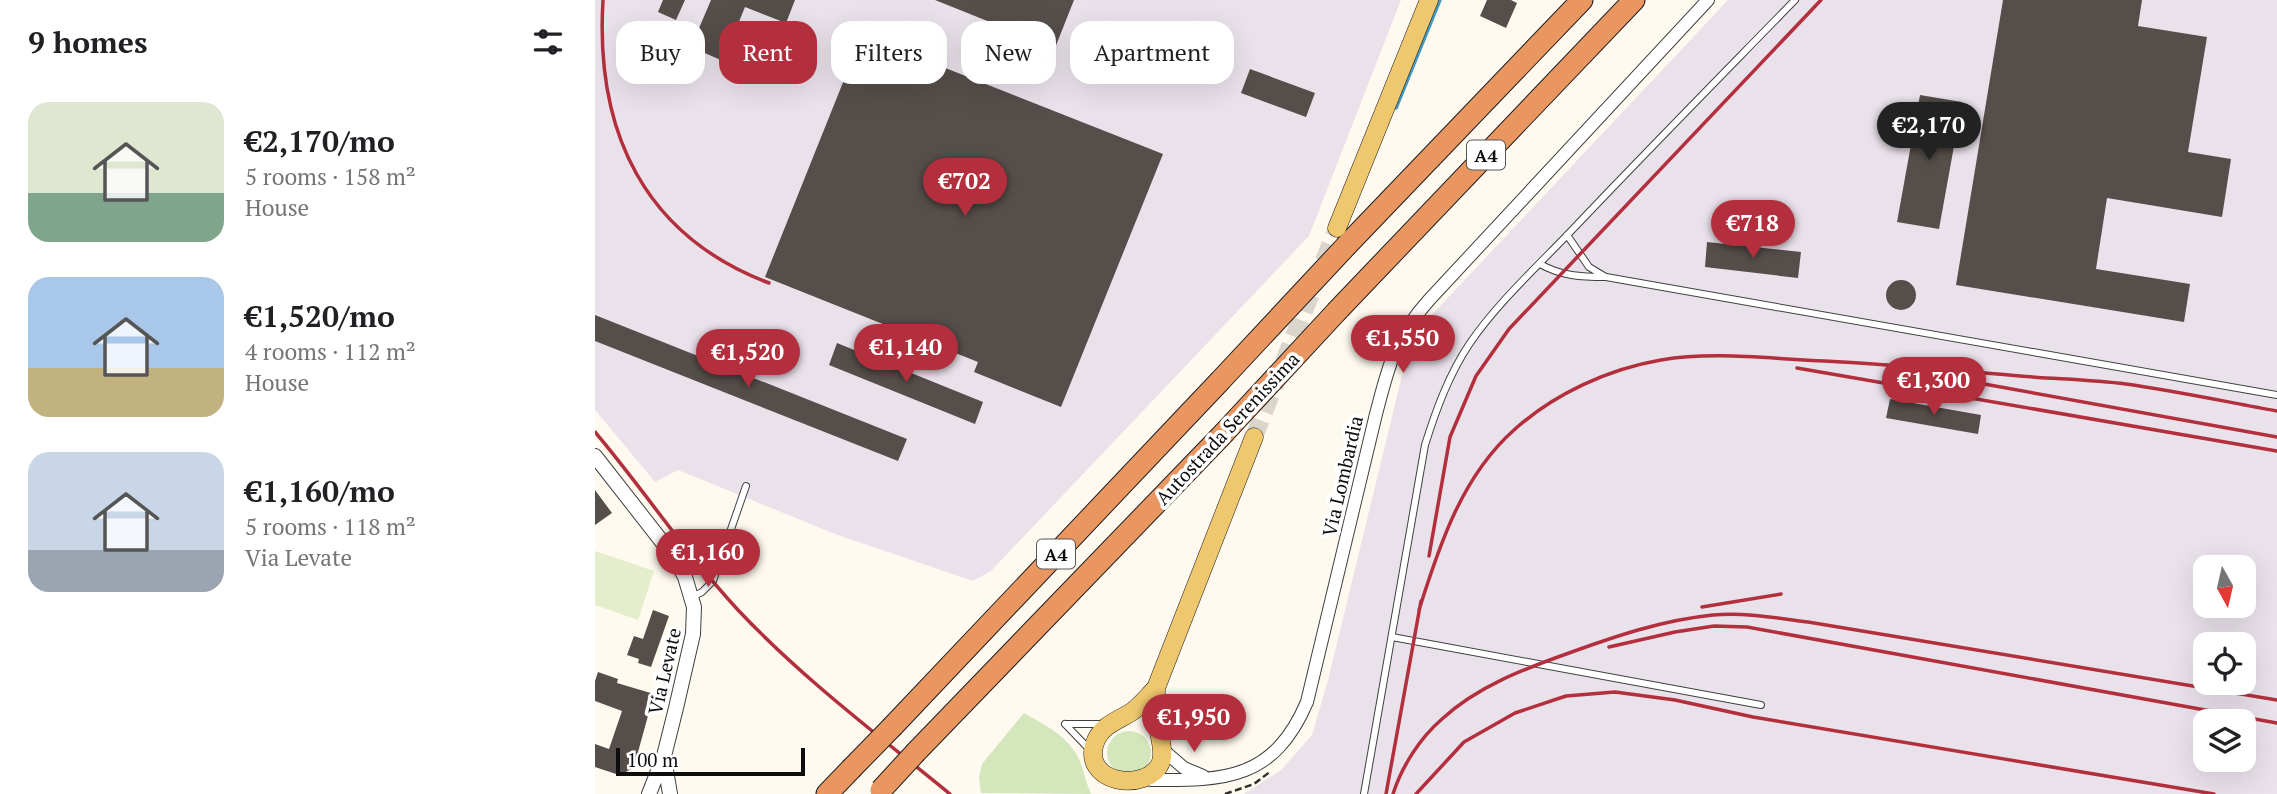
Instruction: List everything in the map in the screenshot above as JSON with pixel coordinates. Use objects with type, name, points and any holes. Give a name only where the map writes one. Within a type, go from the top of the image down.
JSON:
[{"type":"highway","name":"Autostrada Serenissima","points":[[827,794],[1219,382],[1342,237],[1582,0]]},
{"type":"highway","name":"Autostrada Serenissima","points":[[879,792],[1634,0]]},
{"type":"main road","points":[[1342,237],[1429,0]]},
{"type":"main road","points":[[1156,688],[1143,702],[1101,731],[1095,742],[1095,765],[1101,775],[1128,791],[1151,780],[1162,761],[1156,688],[1254,437]]},
{"type":"main road","points":[[1115,721],[1132,719],[1144,722],[1153,729],[1161,744]]},
{"type":"main road","points":[[1101,775],[1103,794]]},
{"type":"street","name":"Via Lombardia","points":[[1151,780],[1217,777],[1254,768],[1269,758],[1294,730],[1304,710],[1391,358],[1403,332],[1429,300],[1708,0]]},
{"type":"street","name":"Via Levate","points":[[595,456],[674,557],[692,597],[695,618],[693,635],[664,756],[649,794]]},
{"type":"street","points":[[1161,744],[1191,772],[1217,777]]},
{"type":"street","name":"Via Levate","points":[[664,756],[670,794]]},
{"type":"lane","points":[[1364,794],[1425,445],[1436,408],[1469,344],[1500,306],[1567,235],[1795,0]]},
{"type":"lane","points":[[1567,235],[1589,267],[1606,277]]},
{"type":"lane","points":[[1540,264],[1554,272],[1576,277],[1606,277],[2277,395]]},
{"type":"lane","points":[[692,597],[702,592],[713,580],[745,486]]},
{"type":"lane","points":[[1392,637],[1761,705]]},
{"type":"lane","points":[[1093,754],[1065,724],[1115,721]]},
{"type":"shaded area","points":[[595,0],[1401,0],[1309,236],[991,571],[973,581],[835,534],[678,470],[655,482],[595,410]]},
{"type":"shaded area","points":[[1728,0],[2277,0],[2277,794],[1244,794],[1281,770],[1312,735],[1328,680],[1405,363],[1426,321]]},
{"type":"green space","points":[[595,551],[654,571],[638,620],[595,605]]},
{"type":"green space","points":[[1024,713],[1056,732],[1070,745],[1080,761],[1091,794],[981,793],[979,778],[982,764]]},
{"type":"green space","points":[[1129,731],[1138,732],[1145,737],[1150,744],[1150,762],[1145,769],[1138,774],[1129,775],[1120,774],[1113,769],[1108,762],[1107,753],[1108,744],[1113,737],[1120,732]]},
{"type":"building","points":[[663,0],[685,0],[676,20],[658,12]]},
{"type":"building","points":[[711,0],[795,0],[787,21],[745,7],[739,21],[719,21],[719,59],[705,53],[705,21],[702,21]]},
{"type":"building","points":[[935,0],[1074,0],[1056,45],[1056,21],[988,21]]},
{"type":"building","points":[[1487,0],[1511,0],[1517,3],[1506,28],[1480,16]]},
{"type":"building","points":[[2003,0],[2142,0],[2138,26],[2207,37],[2188,152],[2231,159],[2222,217],[2107,198],[2096,269],[2190,284],[2184,322],[1956,285]]},
{"type":"building","points":[[947,69],[961,74],[961,84],[986,84],[1163,154],[1061,407],[974,372],[978,362],[765,277],[842,84],[947,84]]},
{"type":"building","points":[[1250,69],[1315,93],[1306,117],[1241,93]]},
{"type":"building","points":[[1920,95],[1962,102],[1939,229],[1897,222]]},
{"type":"building","points":[[1707,242],[1801,252],[1798,278],[1705,267]]},
{"type":"building","points":[[1901,280],[1912,284],[1916,295],[1912,306],[1901,310],[1890,306],[1886,295],[1890,284]]},
{"type":"building","points":[[595,315],[907,439],[898,461],[595,341]]},
{"type":"building","points":[[837,343],[983,402],[975,424],[829,365]]},
{"type":"building","points":[[1890,399],[1981,415],[1978,434],[1886,418]]},
{"type":"building","points":[[595,490],[612,513],[595,525]]},
{"type":"building","points":[[653,610],[669,616],[651,667],[638,663],[639,659],[627,655],[634,636],[643,639]]},
{"type":"building","points":[[598,672],[618,679],[617,683],[654,694],[635,763],[624,773],[616,774],[595,767],[595,744],[609,749],[622,711],[595,701]]},
{"type":"waterway","points":[[1396,108],[1440,0]]},
{"type":"tunnel","points":[[1254,437],[1337,228]]},
{"type":"railway","points":[[603,0],[603,48],[608,94],[619,136],[637,174],[660,208],[690,238],[726,263],[769,283]]},
{"type":"railway","points":[[1429,556],[1450,437],[1476,376],[1509,329],[1821,0]]},
{"type":"railway","points":[[1419,610],[1455,513],[1466,490],[1496,448],[1530,417],[1564,394],[1641,364],[1681,357],[1722,356],[1894,365],[2126,384],[2277,411]]},
{"type":"railway","points":[[1797,368],[2277,451]]},
{"type":"railway","points":[[1904,378],[1962,380],[2277,437]]},
{"type":"railway","points":[[595,432],[738,610],[814,683],[950,794]]},
{"type":"railway","points":[[1702,607],[1781,594]]},
{"type":"railway","points":[[1386,794],[1421,601]]},
{"type":"railway","points":[[1393,794],[1407,763],[1426,735],[1456,707],[1486,688],[1535,665],[1622,635],[1713,615],[1749,615],[1808,622],[2277,700]]},
{"type":"railway","points":[[1609,647],[1714,626],[1747,627],[2277,723]]},
{"type":"railway","points":[[1416,794],[1464,742],[1515,713],[1566,696],[1615,692],[1675,700],[1753,717],[2214,794]]}]
